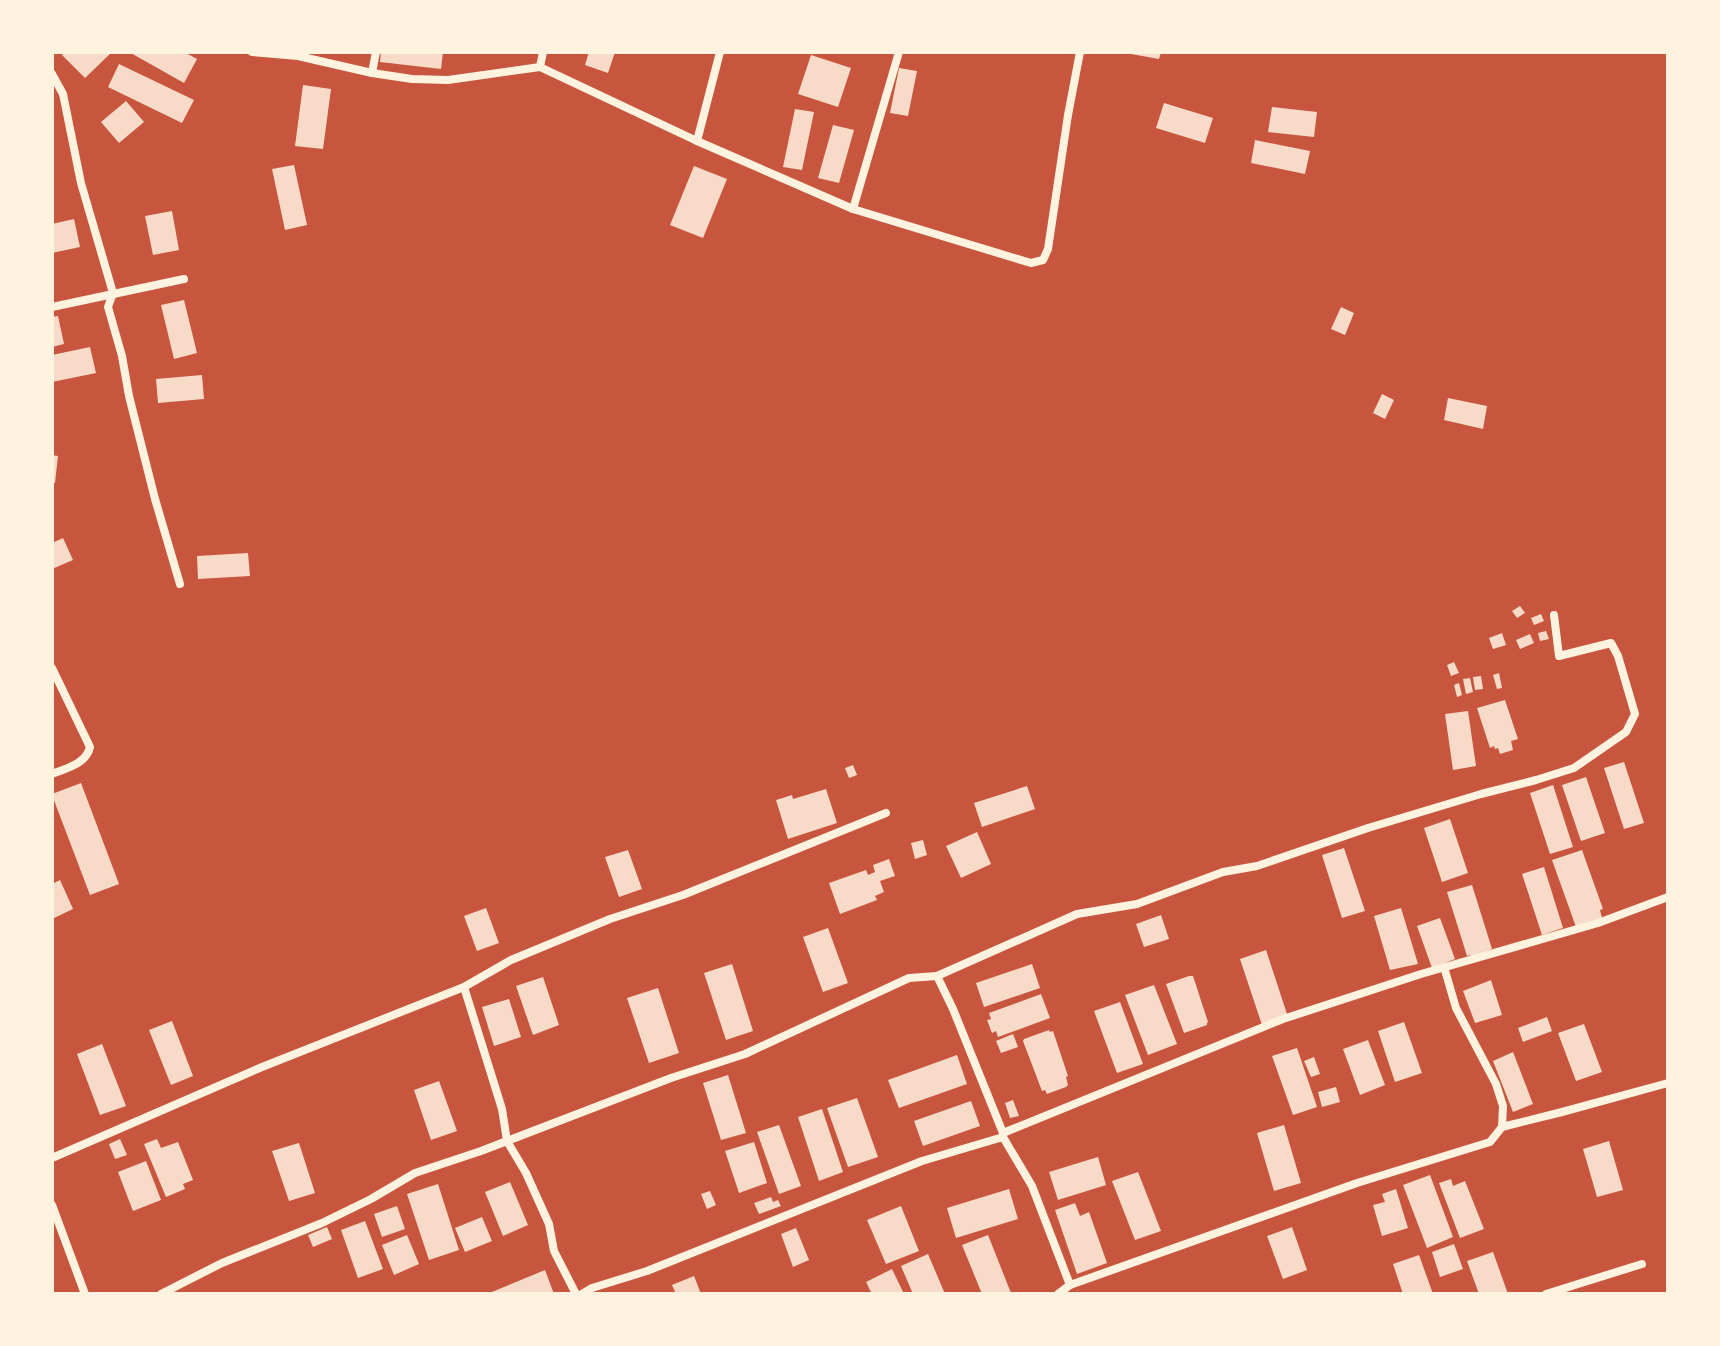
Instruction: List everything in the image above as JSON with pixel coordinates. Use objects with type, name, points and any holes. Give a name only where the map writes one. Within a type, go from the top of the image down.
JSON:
[{"type":"street","points":[[252,52],[298,56],[412,79],[448,80],[540,67],[697,141],[853,209],[1031,263],[1043,260],[1048,249],[1080,52]]},
{"type":"street","points":[[372,73],[376,52]]},
{"type":"street","points":[[540,67],[543,52]]},
{"type":"street","points":[[697,141],[720,52]]},
{"type":"street","points":[[853,209],[899,52]]},
{"type":"street","points":[[52,74],[63,94],[81,183],[113,293],[108,307],[155,499],[180,584]]},
{"type":"street","points":[[52,307],[184,279]]},
{"type":"street","points":[[161,1294],[222,1263],[322,1223],[415,1173],[745,1054],[909,978],[937,976],[1077,914],[1137,904],[1223,872],[1257,866],[1368,828],[1574,768],[1626,732],[1635,714],[1618,656],[1611,643],[1559,656],[1554,615]]},
{"type":"street","points":[[52,668],[90,747],[88,755],[81,762],[52,774]]},
{"type":"street","points":[[52,1158],[262,1067],[464,987],[511,960],[582,930],[683,895],[886,813]]},
{"type":"street","points":[[464,987],[502,1109],[507,1141],[526,1173],[549,1224],[554,1251],[579,1294],[647,1271],[922,1161],[1003,1135],[1283,1019],[1444,967],[1598,923],[1668,897]]},
{"type":"street","points":[[1058,1294],[1070,1285],[1357,1183],[1490,1142],[1502,1127],[1503,1106],[1496,1084],[1456,1008],[1444,967]]},
{"type":"street","points":[[937,976],[1003,1135],[1032,1186],[1070,1285]]},
{"type":"street","points":[[1502,1127],[1668,1083]]},
{"type":"street","points":[[52,1205],[85,1294]]},
{"type":"street","points":[[1546,1294],[1642,1264]]},
{"type":"building","points":[[65,52],[112,52],[85,78],[62,55]]},
{"type":"building","points":[[129,52],[184,52],[197,59],[184,83]]},
{"type":"building","points":[[381,52],[443,52],[441,69],[380,62]]},
{"type":"building","points":[[589,52],[615,52],[608,73],[585,65]]},
{"type":"building","points":[[1131,52],[1161,52],[1159,59]]},
{"type":"building","points":[[811,55],[851,68],[838,107],[798,94]]},
{"type":"building","points":[[119,64],[194,100],[182,123],[108,87]]},
{"type":"building","points":[[899,68],[917,71],[908,116],[890,113]]},
{"type":"building","points":[[303,85],[331,89],[323,149],[295,146]]},
{"type":"building","points":[[126,101],[144,122],[119,143],[101,122]]},
{"type":"building","points":[[1164,103],[1213,118],[1205,143],[1156,128]]},
{"type":"building","points":[[1272,107],[1317,112],[1314,137],[1268,132]]},
{"type":"building","points":[[795,109],[814,112],[802,170],[783,167]]},
{"type":"building","points":[[833,125],[854,130],[839,183],[818,178]]},
{"type":"building","points":[[1255,140],[1310,151],[1305,174],[1251,163]]},
{"type":"building","points":[[294,165],[307,225],[285,230],[272,169]]},
{"type":"building","points":[[694,166],[727,179],[703,238],[670,225]]},
{"type":"building","points":[[172,211],[179,250],[153,255],[145,216]]},
{"type":"building","points":[[74,219],[80,247],[52,253],[52,224]]},
{"type":"building","points":[[184,300],[197,353],[174,359],[161,305]]},
{"type":"building","points":[[1341,307],[1354,313],[1345,335],[1331,329]]},
{"type":"building","points":[[58,316],[64,344],[52,347],[52,317]]},
{"type":"building","points":[[90,347],[96,373],[52,382],[52,355]]},
{"type":"building","points":[[202,375],[204,399],[158,403],[156,379]]},
{"type":"building","points":[[1382,394],[1394,400],[1385,419],[1373,413]]},
{"type":"building","points":[[1448,398],[1487,406],[1483,429],[1444,420]]},
{"type":"building","points":[[52,455],[58,456],[55,483],[52,483]]},
{"type":"building","points":[[63,538],[73,560],[52,569],[52,543]]},
{"type":"building","points":[[248,553],[250,576],[198,579],[197,556]]},
{"type":"building","points":[[1520,606],[1525,613],[1517,618],[1512,611]]},
{"type":"building","points":[[1541,614],[1544,621],[1534,625],[1531,618]]},
{"type":"building","points":[[1546,631],[1549,639],[1540,641],[1538,633]]},
{"type":"building","points":[[1502,633],[1506,645],[1493,649],[1489,638]]},
{"type":"building","points":[[1530,634],[1534,643],[1520,649],[1516,640]]},
{"type":"building","points":[[1454,662],[1459,673],[1451,676],[1447,665]]},
{"type":"building","points":[[1499,673],[1502,688],[1497,689],[1493,675]]},
{"type":"building","points":[[1481,676],[1483,689],[1475,690],[1473,677]]},
{"type":"building","points":[[1470,678],[1473,692],[1466,694],[1463,679]]},
{"type":"building","points":[[1459,683],[1462,695],[1457,697],[1454,685]]},
{"type":"building","points":[[1505,700],[1518,739],[1511,741],[1513,750],[1500,754],[1498,748],[1490,748],[1477,708]]},
{"type":"building","points":[[1468,711],[1476,766],[1453,770],[1445,714]]},
{"type":"building","points":[[1624,762],[1644,823],[1624,829],[1604,768]]},
{"type":"building","points":[[853,765],[857,775],[849,778],[845,768]]},
{"type":"building","points":[[1586,777],[1605,833],[1581,841],[1562,785]]},
{"type":"building","points":[[81,783],[119,884],[90,895],[52,795]]},
{"type":"building","points":[[1553,785],[1573,847],[1550,854],[1530,793]]},
{"type":"building","points":[[1027,786],[1035,809],[982,827],[974,803]]},
{"type":"building","points":[[826,789],[837,823],[788,839],[776,800],[792,795],[793,799]]},
{"type":"building","points":[[1450,819],[1468,873],[1442,882],[1424,828]]},
{"type":"building","points":[[977,832],[991,864],[961,878],[946,846]]},
{"type":"building","points":[[923,840],[927,855],[915,859],[911,843]]},
{"type":"building","points":[[1344,848],[1365,911],[1342,918],[1322,855]]},
{"type":"building","points":[[628,850],[642,889],[619,897],[605,857]]},
{"type":"building","points":[[1582,850],[1603,909],[1600,910],[1602,918],[1576,927],[1552,860]]},
{"type":"building","points":[[889,859],[895,876],[880,881],[884,892],[875,896],[877,900],[840,914],[829,883],[866,870],[868,875],[875,872],[873,865]]},
{"type":"building","points":[[1544,867],[1563,928],[1542,935],[1522,874]]},
{"type":"building","points":[[60,880],[73,909],[52,919],[52,884]]},
{"type":"building","points":[[1472,885],[1492,949],[1471,957],[1467,956],[1447,892]]},
{"type":"building","points":[[486,908],[499,943],[477,951],[464,916]]},
{"type":"building","points":[[1401,908],[1418,964],[1390,970],[1374,916]]},
{"type":"building","points":[[1161,915],[1169,939],[1144,947],[1136,924]]},
{"type":"building","points":[[1440,918],[1455,959],[1432,968],[1417,926]]},
{"type":"building","points":[[828,928],[848,983],[823,992],[803,937]]},
{"type":"building","points":[[1266,950],[1287,1014],[1262,1025],[1240,959]]},
{"type":"building","points":[[732,964],[753,1031],[726,1040],[704,973]]},
{"type":"building","points":[[1032,964],[1040,988],[984,1007],[976,983]]},
{"type":"building","points":[[1193,976],[1208,1022],[1184,1033],[1166,984]]},
{"type":"building","points":[[543,977],[559,1025],[533,1035],[516,986]]},
{"type":"building","points":[[1491,980],[1502,1015],[1475,1023],[1463,991]]},
{"type":"building","points":[[1154,985],[1177,1044],[1148,1055],[1125,995]]},
{"type":"building","points":[[658,988],[679,1053],[649,1063],[627,998]]},
{"type":"building","points":[[1041,994],[1050,1018],[998,1037],[996,1031],[992,1033],[987,1020],[991,1019],[989,1013]]},
{"type":"building","points":[[509,999],[521,1037],[494,1046],[482,1007]]},
{"type":"building","points":[[1120,1002],[1143,1064],[1117,1073],[1094,1011]]},
{"type":"building","points":[[1547,1017],[1552,1031],[1523,1042],[1518,1028]]},
{"type":"building","points":[[172,1021],[193,1076],[171,1085],[149,1030]]},
{"type":"building","points":[[1404,1022],[1422,1073],[1395,1082],[1378,1031]]},
{"type":"building","points":[[1584,1024],[1602,1072],[1576,1081],[1558,1033]]},
{"type":"building","points":[[1053,1031],[1068,1076],[1068,1085],[1047,1094],[1045,1090],[1042,1091],[1023,1041]]},
{"type":"building","points":[[1013,1034],[1018,1047],[1001,1053],[996,1041]]},
{"type":"building","points":[[1368,1040],[1385,1085],[1360,1095],[1343,1049]]},
{"type":"building","points":[[102,1044],[126,1106],[100,1115],[77,1054]]},
{"type":"building","points":[[1297,1048],[1317,1107],[1293,1115],[1272,1056]]},
{"type":"building","points":[[1513,1052],[1533,1104],[1513,1112],[1493,1061]]},
{"type":"building","points":[[957,1055],[967,1084],[899,1108],[888,1080]]},
{"type":"building","points":[[1314,1057],[1320,1074],[1311,1077],[1304,1061]]},
{"type":"building","points":[[728,1075],[746,1133],[721,1140],[703,1083]]},
{"type":"building","points":[[439,1081],[457,1131],[431,1140],[414,1090]]},
{"type":"building","points":[[1336,1087],[1340,1102],[1322,1107],[1318,1092]]},
{"type":"building","points":[[857,1098],[878,1157],[848,1167],[827,1108]]},
{"type":"building","points":[[1013,1100],[1019,1116],[1010,1118],[1005,1103]]},
{"type":"building","points":[[971,1101],[980,1126],[923,1146],[914,1121]]},
{"type":"building","points":[[822,1109],[843,1172],[819,1181],[798,1117]]},
{"type":"building","points":[[779,1125],[801,1186],[779,1194],[757,1132]]},
{"type":"building","points":[[1284,1125],[1301,1183],[1274,1191],[1257,1133]]},
{"type":"building","points":[[120,1139],[127,1155],[115,1159],[109,1144]]},
{"type":"building","points":[[157,1139],[161,1148],[178,1142],[193,1180],[183,1184],[185,1189],[166,1197],[144,1144]]},
{"type":"building","points":[[1609,1141],[1623,1190],[1597,1197],[1583,1149]]},
{"type":"building","points":[[754,1142],[767,1183],[739,1193],[725,1151]]},
{"type":"building","points":[[299,1143],[315,1193],[289,1201],[272,1151]]},
{"type":"building","points":[[1098,1157],[1106,1185],[1058,1200],[1049,1172]]},
{"type":"building","points":[[146,1161],[161,1200],[133,1211],[118,1172]]},
{"type":"building","points":[[1138,1172],[1161,1231],[1135,1240],[1112,1181]]},
{"type":"building","points":[[1430,1175],[1453,1237],[1427,1248],[1403,1185]]},
{"type":"building","points":[[1451,1179],[1453,1186],[1465,1181],[1484,1229],[1460,1238],[1439,1183]]},
{"type":"building","points":[[510,1182],[528,1225],[503,1236],[485,1192]]},
{"type":"building","points":[[438,1184],[459,1250],[429,1260],[407,1194]]},
{"type":"building","points":[[1009,1189],[1018,1219],[956,1238],[947,1208]]},
{"type":"building","points":[[1396,1189],[1408,1228],[1382,1236],[1373,1205],[1385,1202],[1382,1194]]},
{"type":"building","points":[[710,1191],[716,1205],[707,1209],[701,1194]]},
{"type":"building","points":[[771,1197],[773,1202],[778,1200],[781,1206],[759,1214],[754,1203]]},
{"type":"building","points":[[1075,1203],[1080,1216],[1089,1212],[1107,1263],[1077,1274],[1055,1210]]},
{"type":"building","points":[[397,1206],[405,1229],[382,1237],[374,1214]]},
{"type":"building","points":[[901,1206],[919,1251],[886,1264],[867,1220]]},
{"type":"building","points":[[482,1217],[492,1241],[465,1252],[455,1228]]},
{"type":"building","points":[[365,1221],[383,1269],[358,1278],[341,1230]]},
{"type":"building","points":[[327,1227],[332,1239],[313,1247],[308,1235]]},
{"type":"building","points":[[1292,1227],[1307,1270],[1283,1279],[1267,1236]]},
{"type":"building","points":[[796,1228],[809,1260],[793,1267],[781,1234]]},
{"type":"building","points":[[407,1235],[419,1264],[394,1275],[382,1245]]},
{"type":"building","points":[[988,1235],[1011,1293],[982,1294],[962,1245]]},
{"type":"building","points":[[1454,1244],[1463,1269],[1440,1277],[1432,1252]]},
{"type":"building","points":[[1493,1252],[1508,1294],[1479,1294],[1467,1261]]},
{"type":"building","points":[[928,1254],[945,1294],[913,1294],[901,1266]]},
{"type":"building","points":[[1419,1255],[1433,1294],[1403,1294],[1393,1264]]},
{"type":"building","points":[[892,1269],[904,1294],[872,1294],[866,1282]]},
{"type":"building","points":[[545,1270],[554,1294],[487,1294]]},
{"type":"building","points":[[694,1276],[701,1294],[676,1294],[672,1285]]}]
